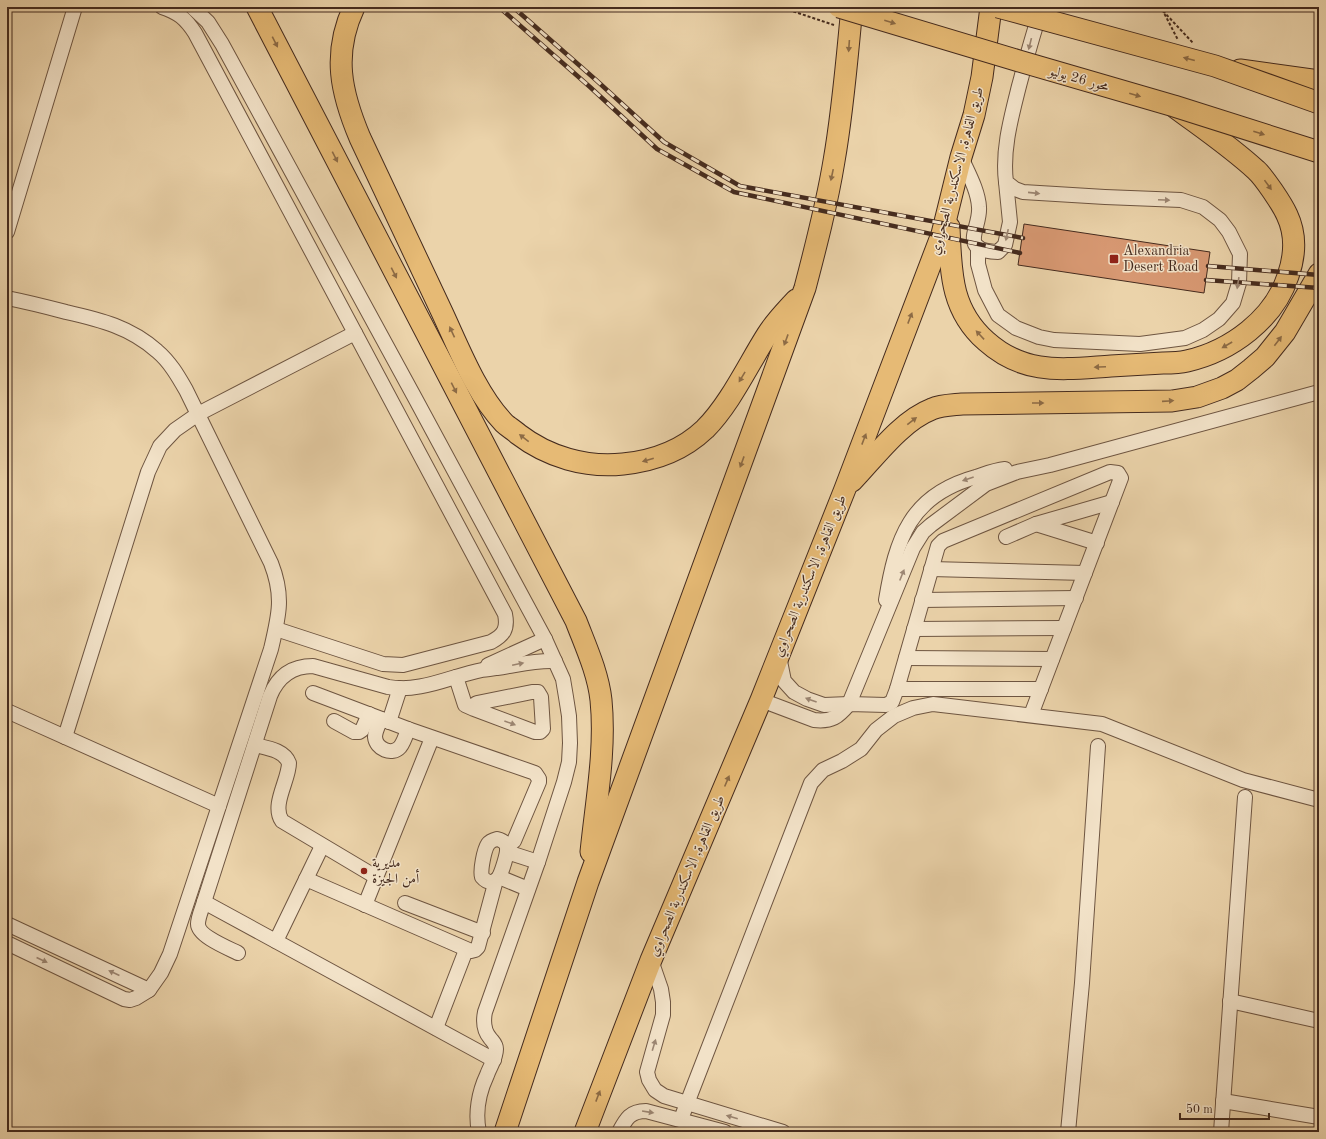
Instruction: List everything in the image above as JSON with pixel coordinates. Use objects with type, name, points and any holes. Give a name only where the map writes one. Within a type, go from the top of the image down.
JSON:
[{"type":"highway","points":[[257,7],[576,622],[592,663],[601,699],[602,735],[600,775],[588,882]]},
{"type":"highway","points":[[354,7],[345,30],[341,58],[342,83],[351,117],[462,355],[484,396],[505,423],[529,442],[554,455],[579,463],[607,466],[640,462],[662,456],[679,447],[705,429],[719,412],[769,332],[805,288]]},
{"type":"highway","name":"محور 26 يوليو","points":[[839,7],[1174,106],[1319,152]]},
{"type":"highway","points":[[506,1132],[588,882],[805,288],[820,229],[834,160],[847,63],[852,7]]},
{"type":"highway","name":"طريق القاهرة, الاسكندرية الصحراوي","points":[[584,1132],[651,960],[779,655],[845,489],[940,241],[961,157],[974,115],[982,77],[991,7]]},
{"type":"highway","points":[[998,7],[1191,51],[1215,66],[1319,103]]},
{"type":"highway","points":[[1215,66],[1319,81]]},
{"type":"highway","points":[[948,212],[951,273],[957,298],[962,310],[973,326],[986,341],[1006,356],[1017,361],[1054,369],[1185,362],[1225,346],[1258,322],[1274,304],[1290,272],[1293,258],[1293,232],[1287,215],[1275,195],[1257,171],[1174,106]]},
{"type":"highway","points":[[845,489],[899,432],[923,413],[940,406],[969,404],[1172,401],[1197,397],[1222,388],[1251,370],[1273,348],[1285,332],[1319,274]]},
{"type":"street","points":[[7,232],[74,7]]},
{"type":"street","points":[[162,7],[182,16],[195,32],[505,614],[507,622],[505,630],[500,636],[490,642],[396,666],[383,664],[276,629]]},
{"type":"street","points":[[192,7],[208,22],[222,44],[545,639],[563,679],[567,703],[570,743],[569,762],[538,862],[484,1018],[485,1029],[487,1034],[494,1042],[496,1048],[494,1060],[486,1075],[480,1096],[478,1119],[479,1132]]},
{"type":"street","points":[[961,157],[976,190],[980,208],[973,233],[974,240],[978,247],[986,252],[998,252],[1005,245],[1010,222],[1005,154],[1012,117],[1033,35],[1042,7]]},
{"type":"street","points":[[978,247],[978,264],[985,290],[998,315],[1016,328],[1039,337],[1054,340],[1140,344],[1185,338],[1220,319],[1233,303],[1239,283],[1240,254],[1229,232],[1220,220],[1203,207],[1182,200],[1105,198],[1023,192],[1015,189],[1006,182]]},
{"type":"street","points":[[7,298],[99,319],[121,327],[140,337],[158,352],[173,369],[198,414],[272,563],[277,576],[280,602],[271,649],[170,954],[161,973],[149,990],[136,998],[130,1000],[124,999],[7,943]]},
{"type":"street","points":[[65,737],[148,472],[160,446],[175,430],[198,414],[355,333]]},
{"type":"street","points":[[761,700],[814,720],[832,720],[842,714],[849,704],[913,548],[923,532],[986,484],[1017,472],[1050,465],[1319,392]]},
{"type":"street","points":[[882,624],[891,569],[903,533],[920,508],[940,491],[968,479],[1002,469],[1034,468]]},
{"type":"street","points":[[779,655],[784,681],[794,692],[807,699],[824,705],[886,705],[892,702],[938,546],[943,541],[1110,472],[1118,473],[1121,478],[1031,715]]},
{"type":"street","points":[[1006,537],[1036,524],[1112,502]]},
{"type":"street","points":[[1036,524],[1097,543]]},
{"type":"street","points":[[931,569],[1085,573]]},
{"type":"street","points":[[922,600],[1076,598]]},
{"type":"street","points":[[914,629],[1064,628]]},
{"type":"street","points":[[482,670],[496,660],[545,639]]},
{"type":"street","points":[[906,658],[1052,659]]},
{"type":"street","points":[[238,954],[205,936],[201,932],[198,924],[273,688],[283,676],[297,668],[313,666],[388,687],[400,688],[418,686],[482,670],[539,660],[556,661]]},
{"type":"street","points":[[456,677],[465,704],[474,709],[538,733],[542,729],[541,697],[538,692],[477,704],[474,705],[474,709]]},
{"type":"street","points":[[400,688],[380,718],[375,736],[377,743],[382,749],[388,751],[396,750],[400,747],[408,729]]},
{"type":"street","points":[[897,689],[1041,688]]},
{"type":"street","points":[[306,879],[466,950],[473,951],[477,949],[483,933],[507,850],[514,842],[539,782],[538,776],[532,772],[432,738],[313,693]]},
{"type":"street","points":[[681,1119],[811,783],[823,770],[842,761],[861,748],[884,722],[899,713],[913,708],[933,704],[1102,724],[1244,780],[1319,800]]},
{"type":"street","points":[[7,711],[219,806]]},
{"type":"street","points":[[334,721],[354,732],[359,732],[380,718]]},
{"type":"street","points":[[365,905],[432,738]]},
{"type":"street","points":[[255,745],[279,752],[287,759],[289,763],[278,809],[279,817],[285,823],[322,846],[376,877]]},
{"type":"street","points":[[1068,1132],[1082,983],[1098,746]]},
{"type":"street","points":[[1221,1132],[1245,797]]},
{"type":"street","points":[[507,850],[505,843],[501,840],[492,840],[486,847],[480,873],[482,877],[489,882],[493,882],[498,879],[528,889]]},
{"type":"street","points":[[276,940],[322,846]]},
{"type":"street","points":[[507,850],[538,862]]},
{"type":"street","points":[[204,902],[494,1060]]},
{"type":"street","points":[[405,903],[483,933]]},
{"type":"street","points":[[7,924],[149,990]]},
{"type":"street","points":[[436,1028],[466,950]]},
{"type":"street","points":[[651,960],[661,989],[664,1015],[647,1072],[649,1080],[656,1090],[664,1096],[686,1104],[783,1132]]},
{"type":"street","points":[[1230,1001],[1319,1021]]},
{"type":"street","points":[[1223,1101],[1319,1117]]},
{"type":"street","points":[[620,1132],[626,1120],[638,1111],[646,1111],[681,1119],[725,1132]]},
{"type":"street","points":[[708,1127],[712,1111]]},
{"type":"path","points":[[1152,7],[1162,11],[1191,51]]},
{"type":"path","points":[[787,8],[850,30]]},
{"type":"path","points":[[1162,11],[1191,51]]},
{"type":"building","name":"Alexandria Desert Road","points":[[1024,224],[1210,252],[1204,293],[1018,265]]},
{"type":"railway","points":[[499,7],[590,87],[657,149],[734,192],[1020,253]]},
{"type":"railway","points":[[513,7],[664,142],[740,186],[1023,238]]},
{"type":"railway","points":[[1208,266],[1319,275]]},
{"type":"railway","points":[[1206,280],[1319,288]]},
{"type":"place","name":"Alexandria Desert Road","points":[[1114,259]]},
{"type":"place","name":"مديرية أمن الجيزة","points":[[364,871]]}]
